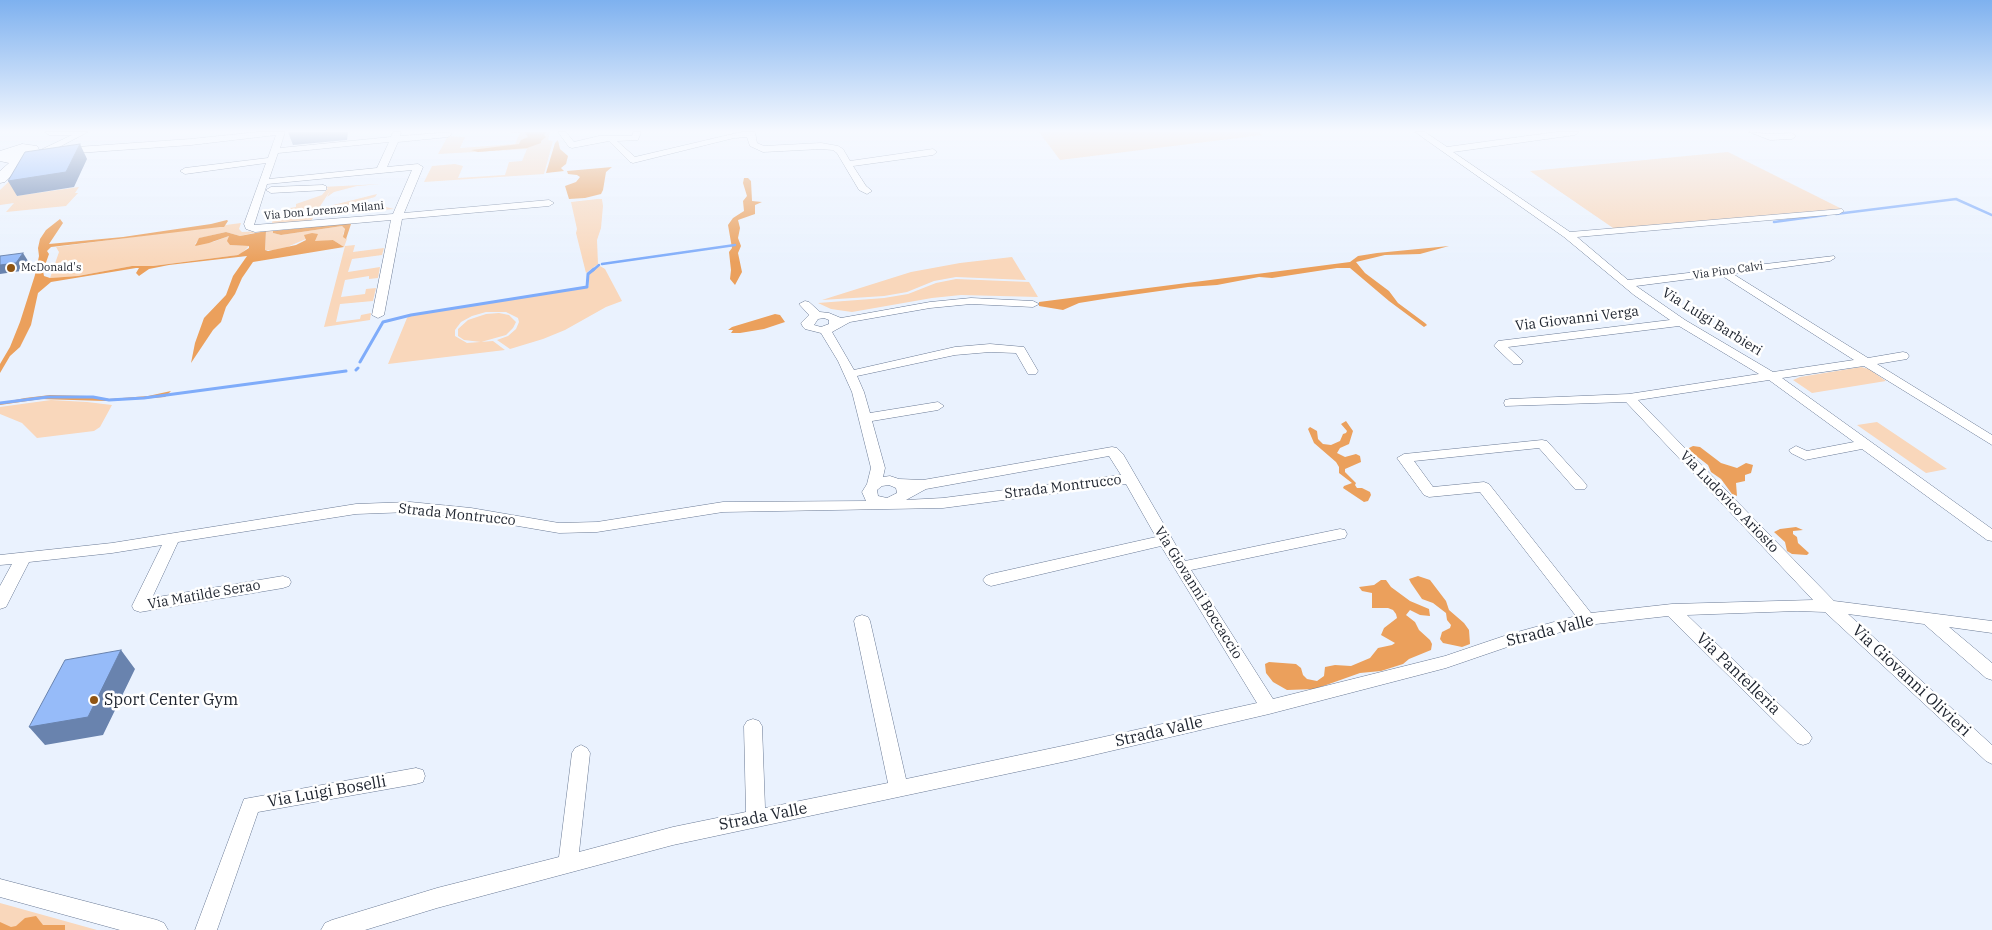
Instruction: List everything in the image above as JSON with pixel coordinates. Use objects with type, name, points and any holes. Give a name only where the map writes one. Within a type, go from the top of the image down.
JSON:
[{"type":"street","points":[[262,186],[266,175]]},
{"type":"street","points":[[262,186],[341,175]]},
{"type":"street","points":[[378,315],[398,217],[415,175]]},
{"type":"street","points":[[855,175],[862,188],[867,192]]},
{"type":"street","name":"Via Luigi Barbieri","points":[[1482,175],[1568,235],[1626,284],[1681,322],[1771,376],[1992,536]]},
{"type":"street","points":[[262,186],[323,188]]},
{"type":"street","name":"Via Don Lorenzo Milani","points":[[262,186],[249,224],[250,227],[266,229],[549,203]]},
{"type":"street","points":[[1568,235],[1839,211]]},
{"type":"street","name":"Via Pino Calvi","points":[[1626,284],[1830,258]]},
{"type":"street","points":[[1723,272],[1992,441]]},
{"type":"street","points":[[831,324],[854,318],[956,302],[1033,304]]},
{"type":"street","points":[[805,304],[817,316],[831,324],[851,374],[877,462],[878,474],[888,496]]},
{"type":"street","name":"Via Giovanni Verga","points":[[1517,361],[1500,346],[1502,344],[1681,322]]},
{"type":"street","points":[[851,374],[955,351],[990,348],[1020,350],[1032,371]]},
{"type":"street","points":[[1510,403],[1630,398],[1903,356]]},
{"type":"street","name":"Via Ludovico Ariosto","points":[[1630,398],[1829,606]]},
{"type":"street","points":[[865,418],[938,406]]},
{"type":"street","points":[[1580,486],[1542,444],[1404,458],[1429,492],[1484,487],[1587,619]]},
{"type":"street","points":[[1796,450],[1805,456],[1865,444]]},
{"type":"street","name":"Strada Montrucco","points":[[0,560],[112,548],[356,509],[410,507],[471,514],[559,528],[597,527],[724,507],[855,506],[888,496],[928,484],[1112,451],[1116,454],[1128,479],[943,503],[888,496]]},
{"type":"street","name":"Via Giovanni Boccaccio","points":[[1128,479],[1268,707]]},
{"type":"street","points":[[1181,567],[1340,534]]},
{"type":"street","name":"Via Matilde Serao","points":[[173,538],[140,606],[283,582]]},
{"type":"street","points":[[991,580],[1165,540]]},
{"type":"street","points":[[0,603],[14,573],[24,558]]},
{"type":"street","name":"Strada Valle","points":[[335,930],[568,863],[673,836],[899,789],[1268,707],[1446,662],[1510,640],[1587,619],[1672,610],[1797,605],[1829,606],[1992,627]]},
{"type":"street","name":"Via Giovanni Olivieri","points":[[1829,606],[1992,756]]},
{"type":"street","name":"Via Pantelleria","points":[[1672,610],[1803,738]]},
{"type":"street","points":[[1926,617],[1992,673]]},
{"type":"street","points":[[862,621],[899,789]]},
{"type":"street","points":[[754,726],[756,819]]},
{"type":"street","points":[[568,863],[581,753]]},
{"type":"street","name":"Via Luigi Boselli","points":[[206,930],[251,805],[416,776]]},
{"type":"street","points":[[0,888],[157,930]]},
{"type":"shaded area","points":[[15,175],[27,175],[16,196],[79,187],[75,193],[78,193],[66,206],[6,212],[14,203],[0,205],[0,190]]},
{"type":"shaded area","points":[[427,175],[459,175],[458,178],[523,175],[424,182]]},
{"type":"shaded area","points":[[578,175],[605,175],[601,194],[569,199],[565,186],[576,182],[580,177]]},
{"type":"shaded area","points":[[1536,175],[1775,175],[1842,209],[1616,230]]},
{"type":"shaded area","points":[[744,178],[748,178],[751,181],[752,201],[762,202],[755,205],[755,214],[738,220],[740,228],[738,238],[741,246],[738,253],[742,272],[735,285],[730,279],[729,252],[732,248],[728,225],[733,218],[744,211],[743,201],[747,196],[743,183]]},
{"type":"shaded area","points":[[381,184],[357,186],[334,192],[327,197],[330,191],[319,208],[304,209],[300,216],[315,215],[311,221],[267,225],[272,223],[273,217],[288,214],[290,208],[296,207],[296,204],[322,195],[328,188],[322,187]]},
{"type":"shaded area","points":[[377,194],[375,197],[354,203],[351,210],[386,207],[394,209],[324,215],[328,208],[333,205]]},
{"type":"shaded area","points":[[602,199],[603,206],[601,228],[597,240],[598,264],[586,273],[576,233],[577,229],[571,202]]},
{"type":"shaded area","points":[[60,219],[63,223],[49,244],[123,237],[228,221],[224,227],[51,247],[47,251],[49,254],[43,271],[44,276],[50,278],[78,276],[132,266],[153,266],[238,255],[249,248],[249,246],[230,245],[227,241],[229,236],[195,246],[199,238],[226,232],[240,236],[266,231],[265,250],[268,251],[296,245],[306,240],[304,235],[312,233],[318,234],[315,241],[333,240],[344,247],[253,262],[226,307],[221,322],[213,330],[191,363],[195,343],[204,318],[226,295],[233,276],[247,256],[169,265],[149,269],[139,276],[136,273],[139,268],[136,268],[51,282],[38,293],[31,325],[20,347],[10,356],[0,373],[0,364],[10,347],[20,322],[35,275],[40,239],[46,230]]},
{"type":"shaded area","points":[[241,223],[239,229],[242,232],[261,231],[240,236],[226,232],[200,238],[195,244],[213,242],[229,236],[230,245],[249,246],[238,255],[153,266],[132,266],[78,276],[50,278],[59,252],[56,247]]},
{"type":"shaded area","points":[[351,224],[346,239],[343,237],[345,229],[342,226],[281,235],[273,233],[273,231]]},
{"type":"shaded area","points":[[342,226],[345,230],[343,234],[347,239],[344,247],[333,240],[317,242],[306,239],[287,247],[265,250],[266,231],[273,231],[273,233],[281,235]]},
{"type":"shaded area","points":[[355,245],[353,252],[384,248],[382,255],[352,259],[348,272],[380,267],[378,278],[369,279],[369,276],[345,280],[341,297],[365,294],[366,289],[376,288],[373,301],[340,304],[336,322],[360,319],[361,315],[371,313],[370,320],[324,327],[345,246]]},
{"type":"shaded area","points":[[1449,246],[1420,254],[1385,255],[1356,262],[1365,273],[1389,291],[1398,303],[1427,325],[1424,327],[1350,268],[1337,268],[1272,278],[1259,277],[1217,285],[1188,287],[1110,298],[1079,303],[1063,310],[1039,306],[1039,302],[1350,262],[1358,256],[1377,253]]},
{"type":"shaded area","points":[[1012,257],[1026,280],[956,277],[934,281],[907,292],[884,296],[822,300],[911,272],[960,263]]},
{"type":"shaded area","points":[[600,266],[605,269],[622,301],[606,307],[565,330],[510,349],[497,340],[508,336],[516,329],[519,322],[518,318],[506,312],[486,312],[461,322],[455,330],[455,336],[467,343],[493,341],[505,350],[388,364],[409,316],[586,288],[589,286],[588,276]]},
{"type":"shaded area","points":[[956,279],[1029,282],[1038,297],[961,295],[932,298],[852,312],[831,309],[818,303],[884,298],[908,294],[936,283]]},
{"type":"shaded area","points":[[499,313],[509,315],[516,322],[506,335],[481,342],[464,340],[458,336],[458,329],[468,320],[486,314]]},
{"type":"shaded area","points":[[775,314],[780,315],[785,322],[764,329],[740,333],[731,333],[733,330],[728,330],[732,327]]},
{"type":"shaded area","points":[[1861,367],[1869,369],[1886,381],[1812,393],[1793,380],[1800,377]]},
{"type":"shaded area","points":[[171,391],[165,397],[153,398],[105,401],[41,399],[0,405],[0,403],[25,398],[50,395],[87,396],[109,399],[148,396]]},
{"type":"shaded area","points":[[51,400],[112,405],[100,427],[94,431],[37,438],[22,423],[0,414],[0,407]]},
{"type":"shaded area","points":[[1346,421],[1353,431],[1349,444],[1340,448],[1337,453],[1345,457],[1356,454],[1360,456],[1361,462],[1345,469],[1345,472],[1356,483],[1357,488],[1370,492],[1371,495],[1368,501],[1364,502],[1343,488],[1352,483],[1339,473],[1339,467],[1336,462],[1314,443],[1308,429],[1310,427],[1317,431],[1318,439],[1323,444],[1331,445],[1340,441],[1343,434],[1346,433],[1347,431],[1341,424]]},
{"type":"shaded area","points":[[1877,422],[1947,469],[1926,473],[1857,425]]},
{"type":"shaded area","points":[[1693,446],[1700,447],[1721,463],[1737,468],[1746,463],[1753,465],[1751,473],[1745,475],[1745,481],[1736,483],[1737,496],[1732,494],[1721,479],[1711,472],[1708,465],[1690,451],[1689,448]]},
{"type":"shaded area","points":[[1796,527],[1803,530],[1793,531],[1793,534],[1797,537],[1798,543],[1809,553],[1807,555],[1792,554],[1787,551],[1785,542],[1774,532],[1780,529]]},
{"type":"shaded area","points":[[1418,576],[1430,580],[1446,601],[1449,610],[1464,623],[1469,630],[1470,644],[1462,647],[1443,643],[1440,639],[1442,632],[1450,628],[1451,625],[1447,620],[1446,613],[1433,603],[1422,599],[1411,583],[1409,579]]},
{"type":"shaded area","points":[[1381,580],[1386,580],[1391,587],[1410,601],[1429,609],[1430,616],[1420,615],[1410,610],[1406,615],[1415,622],[1419,630],[1430,640],[1432,644],[1431,650],[1409,659],[1403,664],[1381,671],[1360,673],[1315,689],[1287,690],[1273,682],[1266,673],[1265,664],[1269,662],[1296,664],[1301,668],[1303,675],[1307,679],[1317,681],[1324,676],[1325,667],[1335,665],[1351,666],[1370,658],[1378,648],[1395,643],[1381,635],[1384,628],[1397,618],[1396,614],[1388,608],[1372,608],[1372,593],[1362,591],[1359,587],[1374,585]]},
{"type":"shaded area","points":[[0,903],[97,930],[0,930]]},
{"type":"shaded area","points":[[36,916],[43,925],[65,925],[65,930],[0,930],[0,922],[11,927],[16,926],[25,918]]},
{"type":"building","points":[[11,175],[44,175],[8,181]]},
{"type":"building","points":[[23,253],[16,263],[0,265],[0,256]]},
{"type":"building","points":[[121,650],[88,717],[29,727],[65,660]]},
{"type":"waterway","points":[[1836,214],[1956,199],[1992,215]]},
{"type":"waterway","points":[[1774,222],[1826,215]]},
{"type":"waterway","points":[[602,264],[735,245]]},
{"type":"waterway","points":[[592,271],[599,265]]},
{"type":"waterway","points":[[360,362],[383,322],[411,315],[587,287],[588,274],[594,269]]},
{"type":"waterway","points":[[0,403],[48,397],[93,397],[109,400],[144,398],[346,371]]},
{"type":"place","name":"McDonald's","points":[[11,268]]},
{"type":"place","name":"Sport Center Gym","points":[[94,700]]}]
